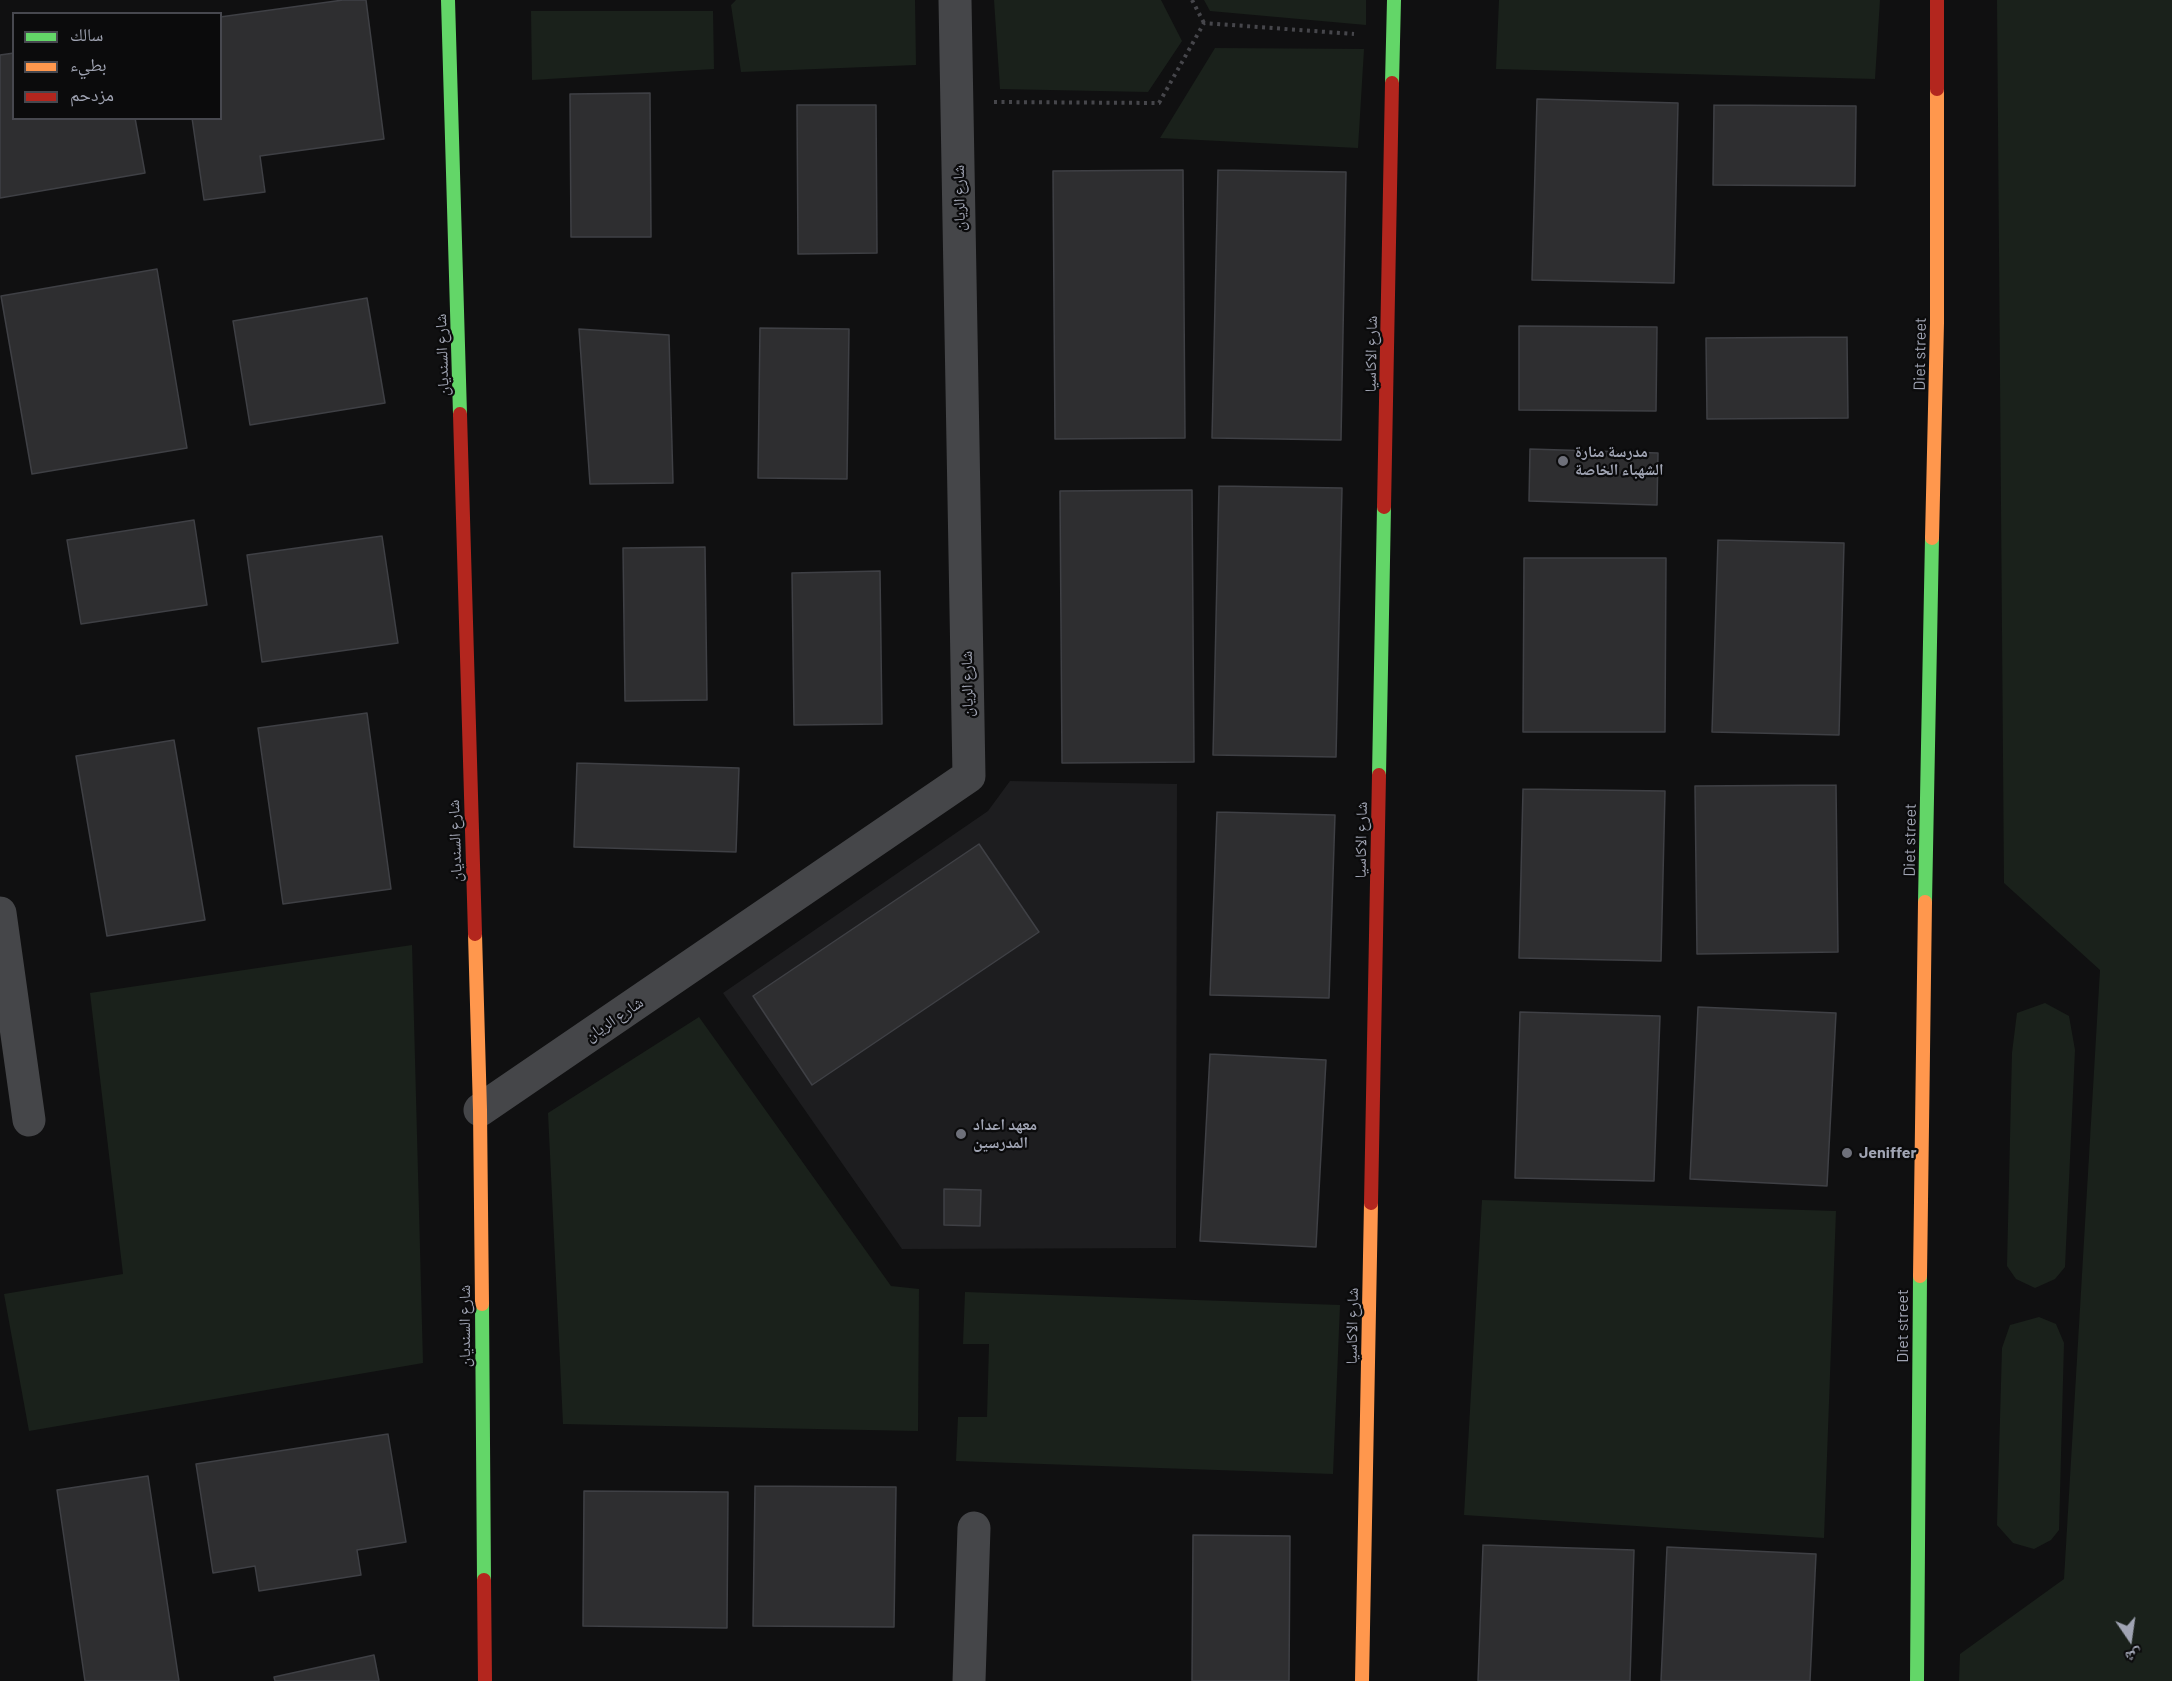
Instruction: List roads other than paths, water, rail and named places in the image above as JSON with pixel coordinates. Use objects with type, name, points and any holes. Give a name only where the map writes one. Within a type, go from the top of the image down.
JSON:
[{"type":"street","name":"شارع السنديان","points":[[448,0],[480,1110],[484,1681]]},
{"type":"street","name":"شارع الريان","points":[[480,1110],[969,776],[955,0]]},
{"type":"street","name":"شارع الاكاسيا","points":[[1362,1681],[1394,0]]},
{"type":"street","name":"Diet street","points":[[1917,1681],[1922,1018],[1937,323],[1937,0]]},
{"type":"street","points":[[0,913],[29,1120]]},
{"type":"street","points":[[969,1681],[974,1528]]},
{"type":"place","name":"مدرسة منارة الشهباء الخاصة","points":[[1563,461]]},
{"type":"place","name":"معهد اعداد المدرسين","points":[[961,1134]]},
{"type":"place","name":"Jeniffer","points":[[1847,1153]]}]
